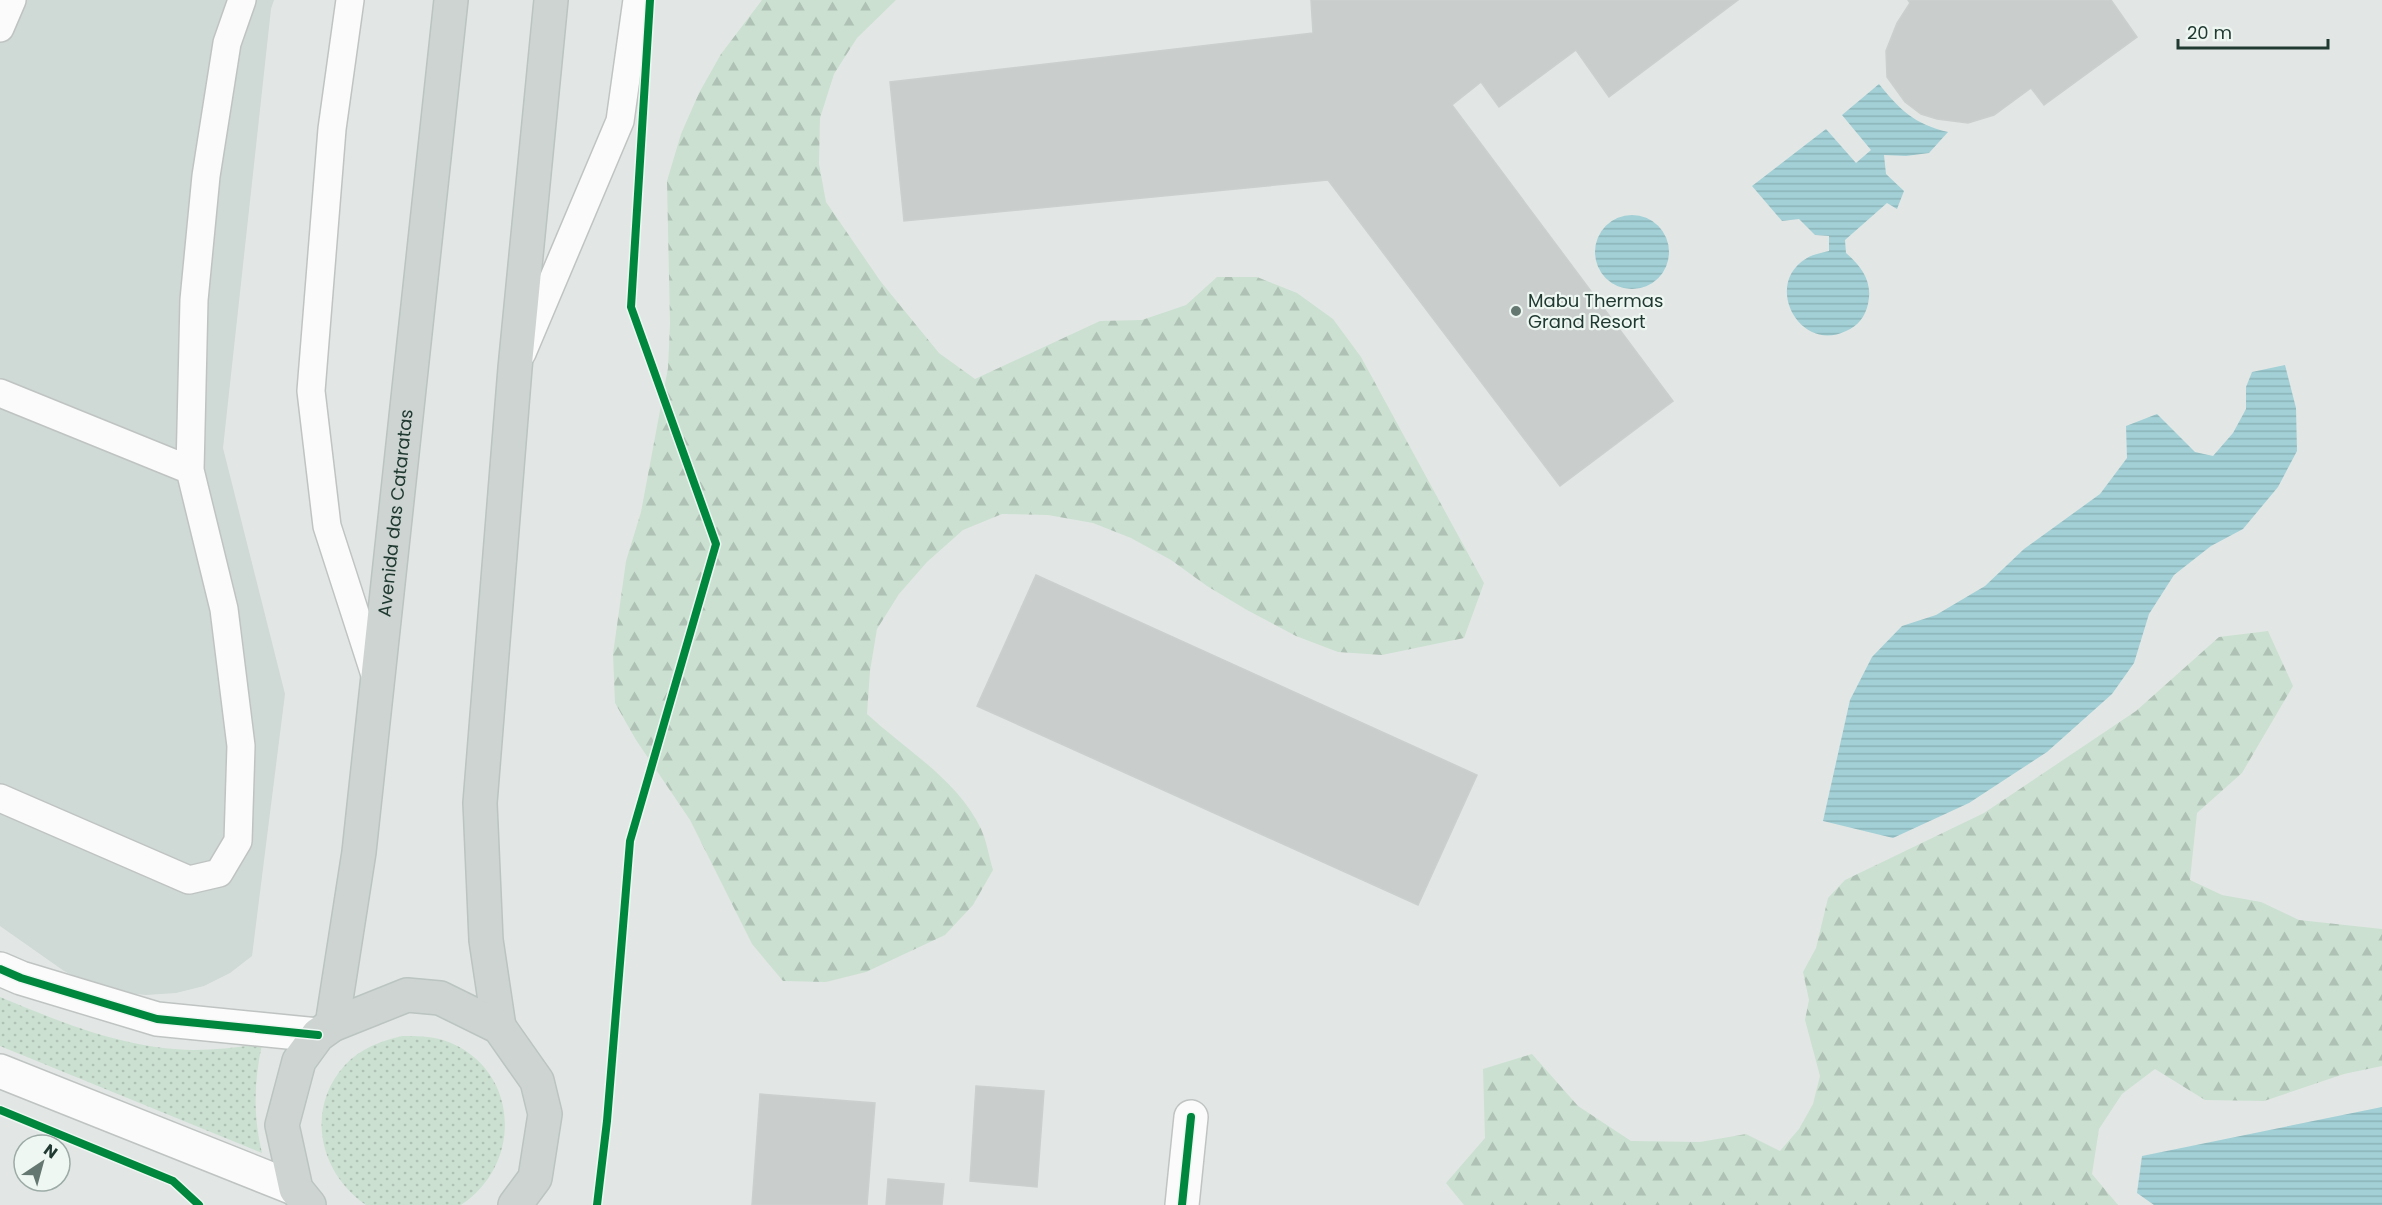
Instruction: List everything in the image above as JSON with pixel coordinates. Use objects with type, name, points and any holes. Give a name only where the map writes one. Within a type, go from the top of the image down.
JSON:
[{"type":"main road","name":"Avenida das Cataratas","points":[[325,1030],[358,852],[451,0]]},
{"type":"main road","points":[[515,1205],[536,1178],[545,1114],[537,1081],[499,1027],[486,940],[480,803],[515,368],[551,0]]},
{"type":"main road","points":[[303,1197],[282,1125],[299,1061],[325,1030],[407,995],[440,998],[499,1027]]},
{"type":"street","points":[[0,969],[21,978],[157,1020],[325,1030]]},
{"type":"street","points":[[0,1071],[303,1197]]},
{"type":"street","points":[[1182,1205],[1191,1117]]},
{"type":"lane","points":[[0,28],[12,0]]},
{"type":"lane","points":[[0,798],[189,880],[219,873],[238,841],[241,746],[224,609],[190,470],[194,300],[206,176],[227,43],[242,0]]},
{"type":"lane","points":[[350,0],[332,129],[311,391],[327,526],[377,679]]},
{"type":"lane","points":[[515,368],[620,121],[637,0]]},
{"type":"lane","points":[[0,393],[190,470]]},
{"type":"shaded area","points":[[0,0],[274,0],[271,9],[223,448],[285,694],[252,956],[230,973],[204,986],[176,993],[146,995],[118,992],[90,984],[64,971],[0,926]]},
{"type":"green space","points":[[762,0],[896,0],[857,38],[834,74],[820,118],[819,164],[826,202],[881,282],[939,353],[975,379],[1100,321],[1142,320],[1186,305],[1217,277],[1257,277],[1297,293],[1333,319],[1361,357],[1484,583],[1464,638],[1382,655],[1338,652],[1296,636],[1207,586],[1171,560],[1131,538],[1093,523],[1048,515],[1002,514],[963,530],[927,562],[899,594],[877,629],[870,671],[867,714],[930,767],[959,795],[981,829],[993,870],[973,905],[945,935],[866,972],[826,982],[783,981],[752,944],[690,820],[636,740],[615,703],[613,654],[626,561],[641,512],[668,368],[670,324],[667,181],[681,134],[699,93],[721,54]]},
{"type":"green space","points":[[2268,631],[2293,686],[2242,773],[2197,813],[2190,880],[2222,895],[2261,902],[2299,920],[2382,929],[2382,1066],[2344,1074],[2264,1101],[2205,1100],[2155,1069],[2122,1094],[2099,1129],[2092,1174],[2118,1205],[1464,1205],[1446,1183],[1485,1138],[1483,1069],[1532,1054],[1578,1106],[1631,1141],[1700,1142],[1746,1134],[1780,1151],[1799,1129],[1813,1104],[1820,1076],[1805,1020],[1809,1000],[1803,972],[1816,948],[1828,898],[1845,880],[1984,813],[2136,711],[2219,637]]},
{"type":"green space","points":[[0,997],[71,1025],[143,1045],[194,1050],[262,1044],[257,1072],[256,1098],[257,1125],[262,1153],[0,1046]]},
{"type":"green space","points":[[402,1036],[423,1036],[443,1040],[468,1053],[487,1070],[499,1092],[504,1116],[503,1141],[496,1165],[482,1187],[461,1205],[366,1205],[350,1192],[337,1176],[328,1158],[323,1140],[322,1120],[325,1101],[332,1082],[345,1065],[358,1054],[379,1043]]},
{"type":"water","points":[[1879,84],[1909,115],[1926,125],[1948,132],[1929,153],[1906,156],[1884,155],[1886,174],[1904,191],[1897,209],[1887,203],[1845,240],[1846,253],[1861,269],[1867,282],[1869,296],[1867,309],[1857,324],[1846,331],[1829,336],[1814,333],[1802,325],[1792,313],[1787,299],[1788,284],[1794,270],[1807,258],[1829,251],[1829,236],[1815,235],[1799,219],[1782,221],[1752,186],[1826,129],[1856,163],[1871,150],[1842,115]]},
{"type":"water","points":[[1632,215],[1646,218],[1658,226],[1666,238],[1669,252],[1666,266],[1658,278],[1646,286],[1632,289],[1618,286],[1606,278],[1598,266],[1595,252],[1598,238],[1606,226],[1618,218]]},
{"type":"water","points":[[2285,365],[2296,408],[2297,451],[2278,487],[2243,529],[2211,546],[2174,575],[2149,614],[2134,663],[2112,694],[2047,752],[1969,803],[1893,838],[1823,821],[1850,700],[1872,657],[1902,626],[1936,615],[1985,586],[2024,549],[2100,494],[2127,458],[2126,426],[2157,414],[2195,452],[2213,456],[2233,433],[2246,409],[2246,387],[2252,372]]},
{"type":"water","points":[[2382,1107],[2382,1205],[2154,1205],[2137,1193],[2142,1156]]},
{"type":"building","name":"Mabu Thermas Grand Resort","points":[[1311,0],[1738,0],[1609,97],[1576,50],[1499,107],[1481,82],[1452,105],[1673,401],[1560,486],[1328,180],[904,221],[890,82],[1313,33]]},
{"type":"building","points":[[1908,0],[2111,0],[2137,37],[2044,105],[2031,88],[1994,115],[1968,123],[1937,119],[1921,114],[1905,102],[1887,77],[1886,51],[1897,23],[1910,3]]},
{"type":"building","points":[[1036,575],[1477,775],[1418,905],[977,706]]},
{"type":"building","points":[[976,1086],[1044,1091],[1037,1187],[970,1181]]},
{"type":"building","points":[[760,1094],[875,1103],[867,1205],[752,1205]]},
{"type":"building","points":[[888,1179],[944,1184],[942,1205],[886,1205]]},
{"type":"cycle path","points":[[597,1205],[607,1121],[630,841],[716,544],[631,307],[650,0]]},
{"type":"cycle path","points":[[0,969],[21,978],[157,1019],[318,1035]]},
{"type":"cycle path","points":[[0,1110],[173,1181],[199,1205]]},
{"type":"cycle path","points":[[1182,1205],[1191,1117]]},
{"type":"place","name":"Mabu Thermas Grand Resort","points":[[1516,311]]}]
